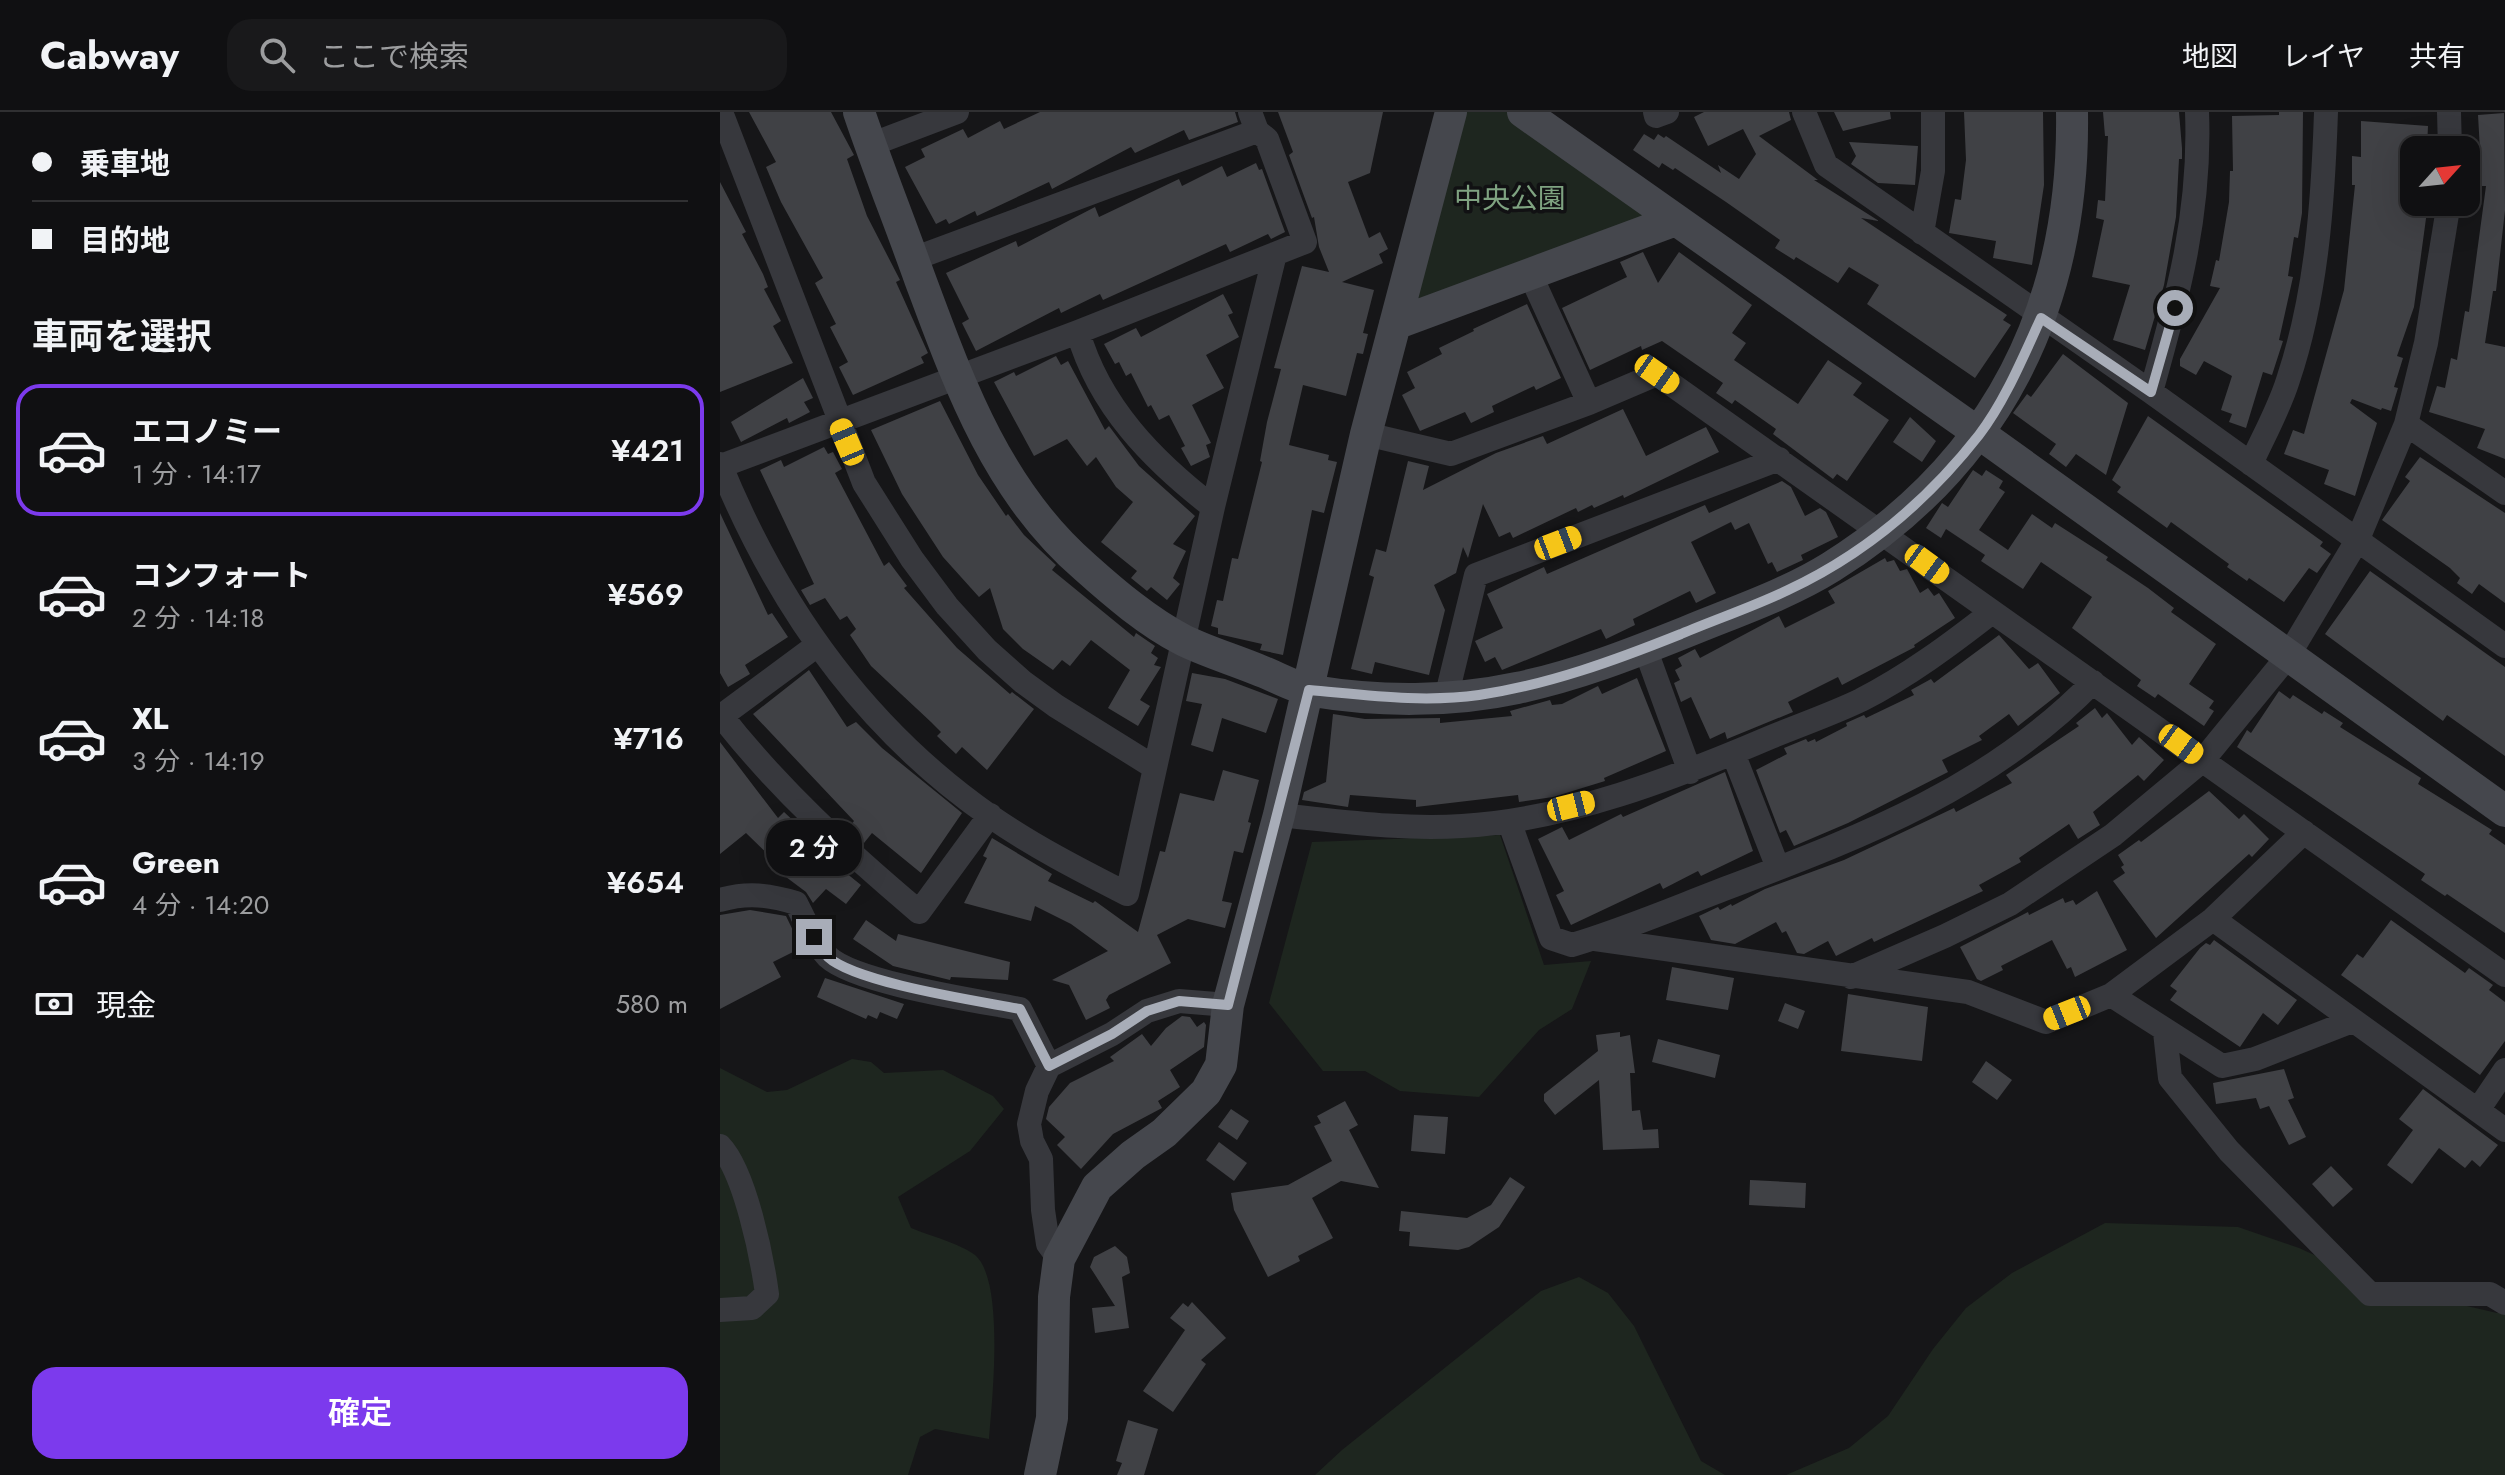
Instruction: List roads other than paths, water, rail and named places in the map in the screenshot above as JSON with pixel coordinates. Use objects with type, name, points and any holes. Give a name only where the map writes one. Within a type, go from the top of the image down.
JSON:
[{"type":"street","points":[[721,112],[864,483],[912,559],[947,606],[987,650],[1023,682],[1154,767]]},
{"type":"street","points":[[859,112],[957,378],[979,428],[1023,497],[1053,536],[1084,567],[1183,640],[1309,690],[1402,699],[1446,698],[1542,682],[1645,648],[1787,591],[1829,569],[1883,532],[1934,487],[1980,434],[2013,377],[2041,318],[2060,257],[2070,198],[2072,112]]},
{"type":"street","points":[[870,145],[957,112]]},
{"type":"street","points":[[1040,1475],[1052,1418],[1054,1297],[1059,1259],[1097,1187],[1164,1133],[1206,1092],[1221,1065],[1228,1005],[1279,815],[1366,434],[1451,112]]},
{"type":"street","points":[[1523,112],[1673,221],[1980,434],[2505,811]]},
{"type":"street","points":[[1655,112],[1656,116],[1667,112]]},
{"type":"street","points":[[1804,112],[1826,165],[2151,392],[2505,646]]},
{"type":"street","points":[[1922,233],[1933,171],[1933,112]]},
{"type":"street","points":[[2151,392],[2182,280],[2193,219],[2198,156],[2197,112]]},
{"type":"street","points":[[2251,464],[2288,380],[2310,289],[2323,190],[2326,112]]},
{"type":"street","points":[[2449,112],[2450,136]]},
{"type":"street","points":[[913,259],[1254,121],[1267,139],[1305,242],[1078,332],[720,465],[753,540],[816,646],[869,709],[931,770],[990,815],[1051,854],[1127,894],[1213,507],[1275,254]]},
{"type":"street","points":[[1851,977],[2010,904],[2113,835],[2203,760],[2288,656],[2358,539],[2406,424],[2426,343],[2447,216]]},
{"type":"street","points":[[1395,324],[1673,221]]},
{"type":"street","points":[[1531,276],[1589,403]]},
{"type":"street","points":[[1078,332],[1086,362],[1113,407],[1148,451],[1179,482],[1213,507]]},
{"type":"street","points":[[1366,434],[1451,454],[1589,403],[1657,374],[2505,975]]},
{"type":"street","points":[[2406,424],[2505,493]]},
{"type":"street","points":[[1446,698],[1476,575],[1779,459]]},
{"type":"street","points":[[1279,815],[1372,825],[1461,826],[1509,821],[1626,792],[1690,772],[1861,699],[1939,652],[1992,612]]},
{"type":"street","points":[[816,646],[720,716],[794,800],[843,848],[919,912],[990,815]]},
{"type":"street","points":[[1645,648],[1690,772]]},
{"type":"street","points":[[1509,821],[1551,938],[1572,945],[1595,939],[1861,837],[1965,784],[2059,717],[2093,682]]},
{"type":"street","points":[[1733,753],[1778,868]]},
{"type":"street","points":[[1595,939],[1968,992],[2046,1022],[2111,995],[2213,919],[2304,832]]},
{"type":"street","points":[[720,900],[739,895],[768,894],[796,903],[829,958],[846,968],[903,986],[1020,1009],[1049,1066]]},
{"type":"street","points":[[2213,919],[2505,1130]]},
{"type":"street","points":[[2111,995],[2222,1066],[2255,1059],[2352,1021]]},
{"type":"street","points":[[1059,1259],[1048,1244],[1041,1159],[1032,1141],[1029,1124],[1037,1091],[1049,1066],[1112,1034],[1147,1011],[1179,1001],[1228,1005]]},
{"type":"street","points":[[2165,1032],[2170,1078],[2229,1151],[2370,1294],[2490,1294],[2505,1303]]},
{"type":"street","points":[[2478,1110],[2505,1070]]},
{"type":"street","points":[[720,1146],[737,1174],[760,1253],[767,1294],[752,1308],[720,1310]]},
{"type":"park label","name":"中央公園","points":[[1510,198]]}]
